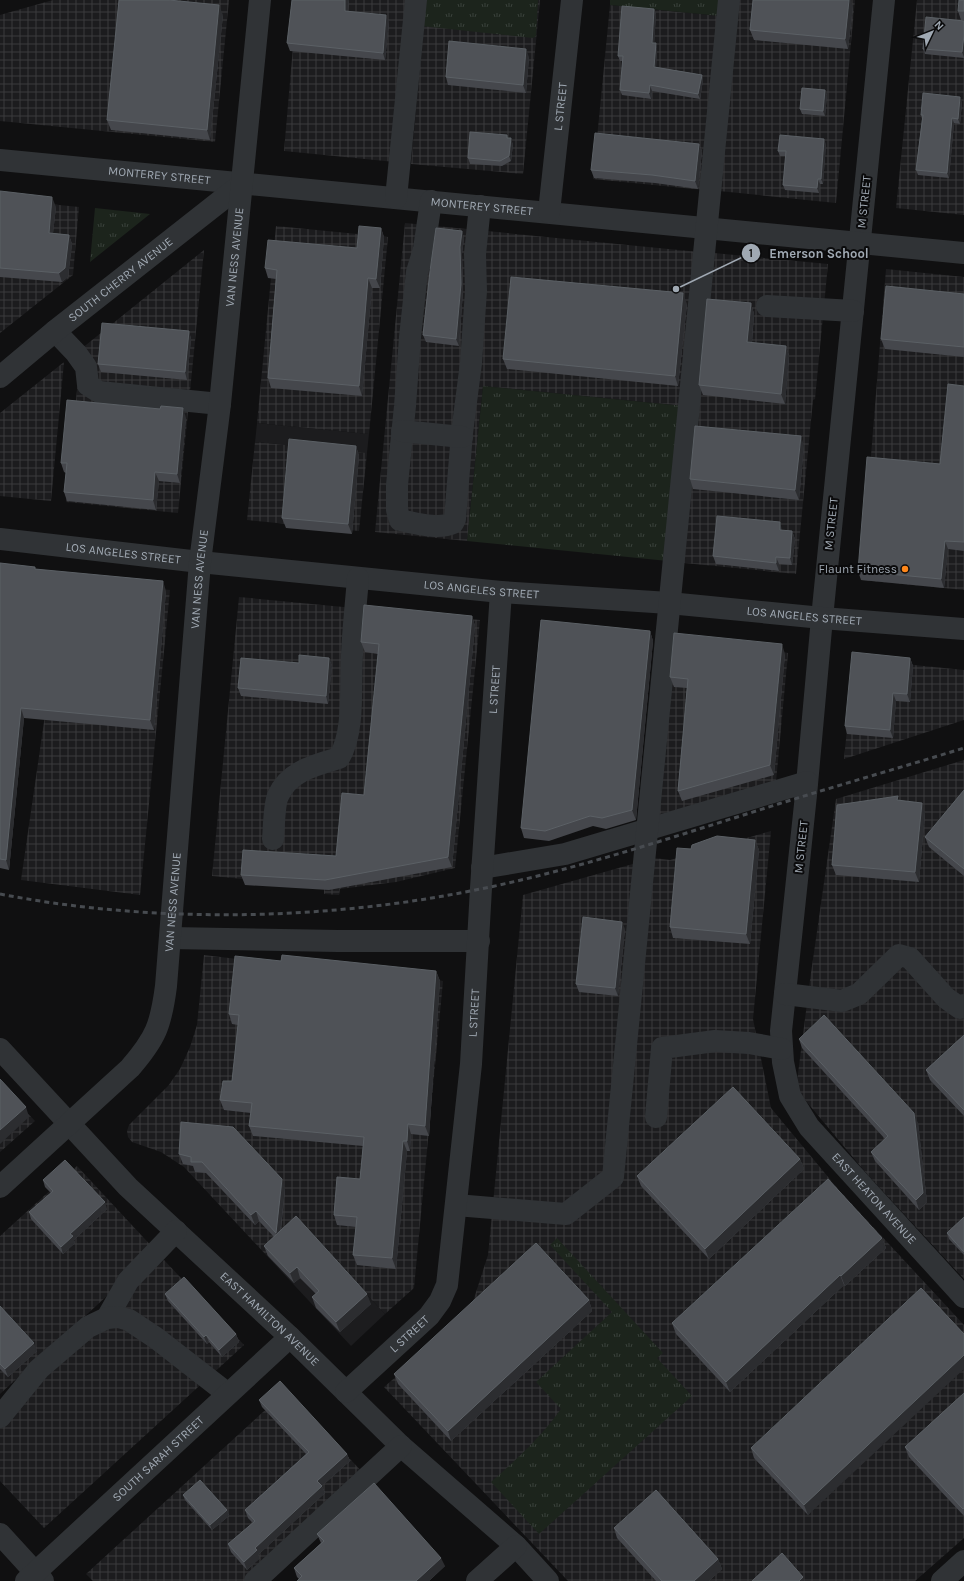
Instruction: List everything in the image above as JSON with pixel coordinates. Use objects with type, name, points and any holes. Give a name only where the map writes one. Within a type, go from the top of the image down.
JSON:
[{"type":"street","name":"VAN NESS AVENUE","points":[[0,1187],[130,1068],[143,1053],[155,1034],[163,1013],[200,562],[220,404],[260,0]]},
{"type":"street","points":[[396,198],[416,0]]},
{"type":"street","name":"L STREET","points":[[549,212],[572,0]]},
{"type":"street","points":[[456,1205],[566,1214],[613,1177],[729,0]]},
{"type":"street","name":"M STREET","points":[[790,1096],[782,1049],[785,994],[884,0]]},
{"type":"street","name":"MONTEREY STREET","points":[[0,160],[964,253]]},
{"type":"street","name":"SOUTH CHERRY AVENUE","points":[[0,377],[55,331],[242,184]]},
{"type":"street","points":[[431,201],[424,249],[417,272],[397,485],[397,510],[400,520],[422,524],[447,526],[453,523],[471,363],[476,291],[475,254],[480,206]]},
{"type":"street","points":[[767,306],[853,311]]},
{"type":"street","points":[[55,331],[76,353],[86,367],[86,380],[88,385],[99,392],[220,404]]},
{"type":"street","points":[[402,431],[462,438]]},
{"type":"street","name":"LOS ANGELES STREET","points":[[0,539],[200,562],[501,592],[669,603],[822,618],[964,629]]},
{"type":"street","points":[[273,839],[277,797],[286,784],[297,773],[339,758],[345,749],[349,734],[352,654],[358,578]]},
{"type":"street","name":"L STREET","points":[[346,1392],[429,1316],[440,1302],[447,1285],[471,1064],[482,868],[501,592]]},
{"type":"street","points":[[482,868],[565,854],[807,782]]},
{"type":"street","points":[[170,938],[338,941],[479,941]]},
{"type":"street","points":[[785,994],[842,1001],[859,994],[899,955],[910,958],[946,998],[960,1008],[964,1005]]},
{"type":"street","points":[[656,1117],[662,1048],[715,1040],[749,1043],[782,1049]]},
{"type":"street","name":"EAST HAMILTON AVENUE","points":[[0,1049],[128,1187],[290,1337],[401,1446],[516,1546],[548,1581]]},
{"type":"street","name":"EAST HEATON AVENUE","points":[[790,1096],[809,1126],[964,1297]]},
{"type":"street","points":[[108,1318],[128,1280],[176,1232]]},
{"type":"street","points":[[0,1417],[39,1369],[88,1327],[108,1318],[129,1320],[156,1338],[228,1394]]},
{"type":"street","name":"SOUTH SARAH STREET","points":[[35,1578],[290,1337]]},
{"type":"street","points":[[255,1581],[401,1446]]},
{"type":"street","points":[[0,1534],[35,1578]]},
{"type":"street","points":[[477,1581],[516,1546]]},
{"type":"street","points":[[942,1581],[964,1561]]},
{"type":"shaded area","points":[[53,0],[229,0],[215,142],[0,121],[0,15]]},
{"type":"shaded area","points":[[297,0],[411,0],[395,162],[284,151]]},
{"type":"shaded area","points":[[426,0],[540,0],[523,174],[411,164]]},
{"type":"shaded area","points":[[737,0],[855,0],[836,203],[719,191]]},
{"type":"shaded area","points":[[917,0],[964,0],[964,215],[896,208]]},
{"type":"shaded area","points":[[610,5],[720,16],[704,190],[593,179]]},
{"type":"shaded area","points":[[0,199],[79,207],[73,275],[0,333]]},
{"type":"shaded area","points":[[405,223],[699,252],[684,406],[483,386],[467,541],[375,532]]},
{"type":"shaded area","points":[[276,226],[388,237],[369,434],[257,423]]},
{"type":"shaded area","points":[[204,250],[178,513],[66,502],[81,349]]},
{"type":"shaded area","points":[[714,253],[828,264],[796,574],[684,563]]},
{"type":"shaded area","points":[[886,269],[964,277],[964,590],[861,580]]},
{"type":"shaded area","points":[[64,362],[51,501],[0,496],[0,413]]},
{"type":"shaded area","points":[[257,423],[369,434],[367,453],[255,442]]},
{"type":"shaded area","points":[[255,442],[367,453],[359,531],[247,520]]},
{"type":"shaded area","points":[[58,579],[170,590],[140,895],[21,880],[45,715]]},
{"type":"shaded area","points":[[239,597],[480,620],[455,868],[396,882],[340,889],[339,895],[324,894],[324,887],[212,876]]},
{"type":"shaded area","points":[[676,642],[788,653],[776,782],[658,815]]},
{"type":"shaded area","points":[[854,659],[964,670],[964,720],[844,759]]},
{"type":"shaded area","points":[[964,760],[964,1279],[866,1173],[796,1089],[836,799]]},
{"type":"shaded area","points":[[771,831],[753,1019],[771,1108],[838,1189],[964,1325],[964,1538],[915,1581],[568,1581],[384,1387],[469,1314],[488,1255],[523,895],[654,858],[670,860]]},
{"type":"shaded area","points":[[204,955],[443,981],[414,1288],[385,1314],[301,1224],[267,1256],[184,1167],[161,1152],[132,1142],[128,1137],[127,1131],[129,1125],[168,1086],[180,1069],[190,1047],[197,1025]]},
{"type":"shaded area","points":[[0,1084],[35,1121],[0,1152]]},
{"type":"shaded area","points":[[77,1166],[156,1251],[0,1394],[0,1236]]},
{"type":"shaded area","points":[[301,1224],[385,1314],[351,1346],[267,1256]]},
{"type":"shaded area","points":[[164,1260],[244,1345],[44,1528],[0,1481],[0,1410]]},
{"type":"shaded area","points":[[286,1391],[366,1476],[251,1581],[93,1581],[86,1574]]},
{"type":"green space","points":[[422,0],[538,0],[536,36],[533,38],[421,26]]},
{"type":"green space","points":[[610,0],[722,0],[720,16],[610,5]]},
{"type":"green space","points":[[95,208],[150,214],[90,262]]},
{"type":"green space","points":[[483,386],[684,406],[668,561],[467,541]]},
{"type":"green space","points":[[557,1238],[663,1353],[657,1358],[692,1396],[539,1534],[491,1482],[537,1438],[561,1409],[536,1382],[612,1312],[550,1245]]},
{"type":"building","points":[[119,0],[169,0],[219,5],[207,130],[107,120]]},
{"type":"building","points":[[292,0],[345,0],[345,11],[386,15],[383,53],[287,43]]},
{"type":"building","points":[[753,0],[849,0],[845,39],[750,30]]},
{"type":"building","points":[[959,0],[964,0],[964,11],[958,11]]},
{"type":"building","points":[[622,6],[654,9],[652,43],[656,43],[654,67],[702,75],[698,94],[650,85],[649,93],[620,90],[623,56],[618,56]]},
{"type":"building","points":[[926,17],[964,21],[962,52],[923,49]]},
{"type":"building","points":[[449,41],[526,49],[523,85],[446,77]]},
{"type":"building","points":[[802,88],[825,90],[823,111],[800,109]]},
{"type":"building","points":[[923,93],[960,97],[958,119],[952,118],[947,173],[916,170],[923,115],[921,115]]},
{"type":"building","points":[[470,132],[507,135],[507,138],[511,138],[509,156],[500,161],[468,158]]},
{"type":"building","points":[[595,133],[699,144],[695,181],[652,175],[591,170]]},
{"type":"building","points":[[780,135],[824,139],[821,179],[818,179],[817,188],[783,185],[786,151],[778,151]]},
{"type":"building","points":[[0,191],[52,197],[49,233],[69,235],[65,268],[59,273],[0,268]]},
{"type":"building","points":[[359,226],[381,228],[376,279],[368,278],[359,386],[268,378],[277,270],[265,268],[268,240],[357,248]]},
{"type":"building","points":[[436,228],[462,231],[460,247],[461,284],[456,339],[423,335]]},
{"type":"building","points":[[511,277],[683,293],[675,376],[503,359]]},
{"type":"building","points":[[886,286],[964,294],[964,347],[881,339]]},
{"type":"building","points":[[707,299],[751,303],[747,342],[786,346],[781,394],[699,385]]},
{"type":"building","points":[[102,323],[189,331],[185,372],[98,364]]},
{"type":"building","points":[[948,384],[964,386],[964,542],[945,541],[941,579],[858,571],[867,457],[940,464]]},
{"type":"building","points":[[67,400],[160,409],[161,406],[183,408],[177,474],[155,472],[153,500],[64,492],[67,463],[61,463]]},
{"type":"building","points":[[695,426],[801,436],[795,490],[690,479]]},
{"type":"building","points":[[289,439],[356,446],[348,524],[282,518]]},
{"type":"building","points":[[717,516],[780,522],[780,530],[792,531],[790,558],[776,557],[776,563],[713,556]]},
{"type":"building","points":[[0,563],[35,567],[35,569],[163,581],[150,720],[21,708],[6,860],[0,859]]},
{"type":"building","points":[[364,605],[472,616],[448,857],[325,880],[241,875],[243,850],[336,856],[342,793],[364,795],[379,644],[361,642]]},
{"type":"building","points":[[541,620],[650,631],[632,810],[602,818],[590,816],[545,831],[521,828]]},
{"type":"building","points":[[674,633],[782,644],[770,765],[678,791],[688,679],[670,677]]},
{"type":"building","points":[[852,652],[910,658],[907,694],[893,693],[890,730],[845,726]]},
{"type":"building","points":[[299,655],[329,658],[326,696],[238,688],[241,658],[299,663]]},
{"type":"building","points":[[964,790],[964,869],[925,837]]},
{"type":"building","points":[[898,796],[897,800],[922,803],[915,872],[832,865],[837,805]]},
{"type":"building","points":[[717,836],[755,840],[746,934],[670,927],[677,848],[691,849],[692,845]]},
{"type":"building","points":[[583,917],[622,922],[615,988],[576,984]]},
{"type":"building","points":[[282,955],[436,971],[425,1126],[408,1124],[407,1141],[403,1141],[392,1258],[353,1255],[357,1217],[334,1215],[337,1177],[360,1179],[364,1137],[249,1126],[252,1103],[220,1100],[223,1081],[232,1081],[239,1015],[229,1014],[235,956],[281,961]]},
{"type":"building","points":[[824,1015],[914,1113],[923,1193],[916,1200],[871,1152],[888,1136],[799,1039]]},
{"type":"building","points":[[964,1035],[964,1110],[926,1070]]},
{"type":"building","points":[[0,1079],[26,1107],[0,1130]]},
{"type":"building","points":[[733,1087],[800,1159],[705,1249],[637,1176]]},
{"type":"building","points":[[181,1122],[233,1127],[282,1179],[276,1233],[256,1211],[251,1215],[202,1162],[191,1162],[191,1157],[179,1154]]},
{"type":"building","points":[[65,1160],[105,1202],[70,1234],[73,1236],[61,1247],[29,1212],[53,1191],[43,1180]]},
{"type":"building","points":[[828,1179],[882,1238],[841,1276],[840,1275],[726,1382],[672,1323]]},
{"type":"building","points":[[296,1216],[367,1294],[336,1322],[312,1297],[319,1291],[297,1267],[290,1273],[264,1246]]},
{"type":"building","points":[[964,1217],[964,1252],[947,1233]]},
{"type":"building","points":[[536,1243],[589,1300],[448,1431],[394,1374]]},
{"type":"building","points":[[184,1277],[236,1334],[219,1350],[206,1335],[204,1337],[165,1294]]},
{"type":"building","points":[[921,1288],[964,1334],[964,1355],[804,1505],[751,1448]]},
{"type":"building","points":[[0,1306],[34,1343],[5,1369],[0,1364]]},
{"type":"building","points":[[280,1381],[347,1454],[317,1481],[322,1486],[255,1548],[257,1550],[244,1562],[228,1544],[255,1521],[245,1510],[309,1452],[259,1400]]},
{"type":"building","points":[[964,1393],[964,1508],[963,1509],[905,1447]]},
{"type":"building","points":[[200,1480],[227,1510],[210,1525],[183,1495]]},
{"type":"building","points":[[374,1483],[441,1558],[416,1581],[297,1581],[302,1576],[294,1568],[324,1541],[317,1534]]},
{"type":"building","points":[[656,1490],[718,1559],[694,1581],[662,1581],[614,1528]]},
{"type":"building","points":[[782,1553],[803,1577],[799,1581],[752,1581]]},
{"type":"railway","points":[[0,894],[110,910],[224,915],[339,910],[395,904],[487,888],[601,859],[964,748]]},
{"type":"place","name":"Emerson School","points":[[676,289]]},
{"type":"place","name":"Flaunt Fitness","points":[[905,569]]}]
